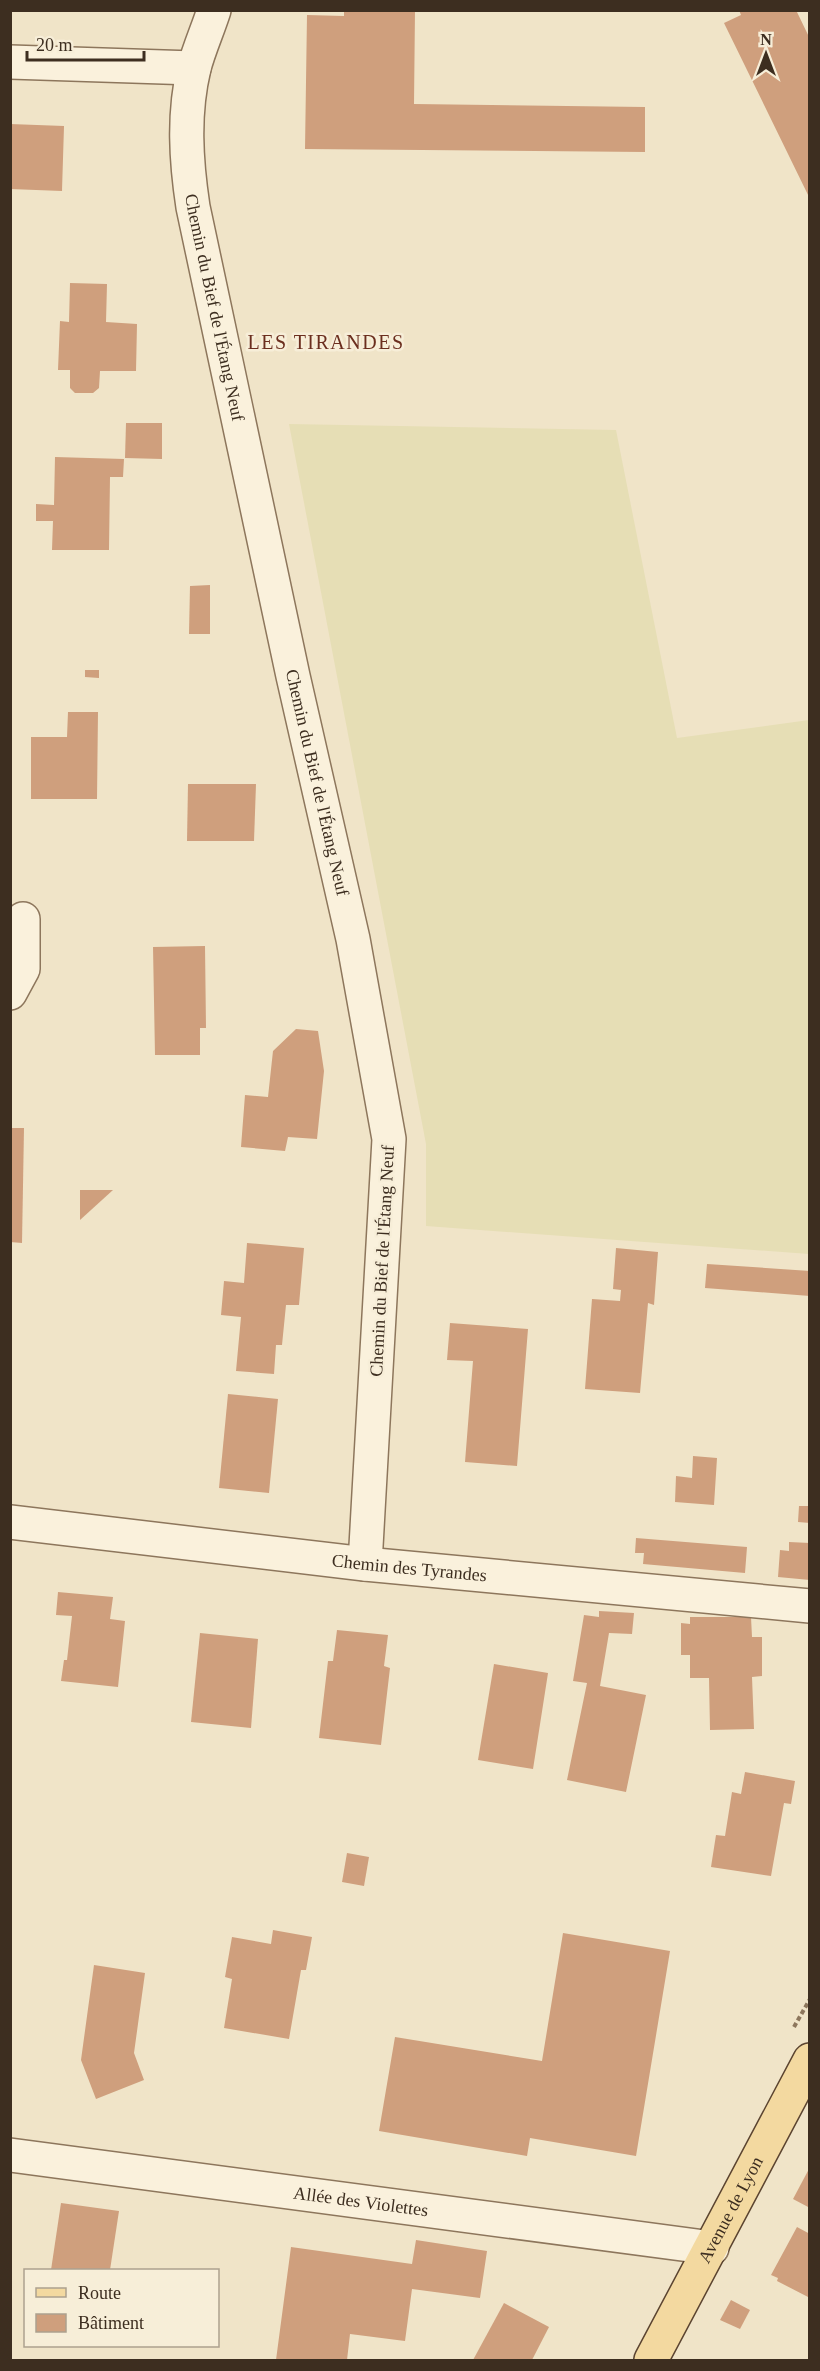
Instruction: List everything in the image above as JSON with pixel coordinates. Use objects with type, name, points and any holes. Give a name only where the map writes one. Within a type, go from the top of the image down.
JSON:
[{"type":"main road","name":"Avenue de Lyon","points":[[651,2361],[810,2060]]},
{"type":"street","name":"Chemin du Bief de l'Étang Neuf","points":[[214,10],[194,68],[188,106],[186,160],[193,207],[293,676],[353,939],[389,1139],[365,1564]]},
{"type":"street","points":[[10,62],[194,68]]},
{"type":"street","points":[[10,993],[23,969],[23,919]]},
{"type":"street","name":"Chemin des Tyrandes","points":[[10,1522],[365,1564],[810,1606]]},
{"type":"street","name":"Allée des Violettes","points":[[10,2155],[712,2248]]},
{"type":"shaded area","points":[[289,424],[616,430],[677,738],[809,720],[809,1254],[426,1226],[426,1144]]},
{"type":"building","points":[[344,10],[415,10],[414,104],[645,107],[645,152],[305,149],[307,15],[344,16]]},
{"type":"building","points":[[739,10],[796,10],[810,39],[810,199],[724,23],[741,15]]},
{"type":"building","points":[[10,124],[64,126],[62,191],[10,189]]},
{"type":"building","points":[[70,283],[107,284],[106,322],[137,324],[136,371],[100,371],[99,388],[93,393],[75,393],[70,388],[70,370],[58,370],[60,321],[69,322]]},
{"type":"building","points":[[126,423],[162,423],[162,459],[125,458]]},
{"type":"building","points":[[55,457],[124,459],[123,477],[110,477],[109,550],[52,550],[53,521],[36,521],[36,504],[54,505]]},
{"type":"building","points":[[210,585],[210,634],[189,634],[190,586]]},
{"type":"building","points":[[85,670],[99,670],[99,678],[85,677]]},
{"type":"building","points":[[68,712],[98,712],[97,799],[31,799],[31,737],[67,737]]},
{"type":"building","points":[[188,784],[256,784],[254,841],[187,841]]},
{"type":"building","points":[[205,946],[206,1028],[200,1028],[200,1055],[155,1055],[153,947]]},
{"type":"building","points":[[296,1029],[318,1031],[324,1071],[317,1139],[288,1137],[285,1151],[241,1147],[245,1095],[268,1097],[273,1051]]},
{"type":"building","points":[[10,1128],[24,1128],[22,1243],[10,1242]]},
{"type":"building","points":[[80,1190],[113,1190],[80,1220]]},
{"type":"building","points":[[247,1243],[304,1248],[299,1305],[286,1305],[282,1345],[276,1345],[274,1374],[236,1371],[241,1317],[221,1315],[224,1281],[244,1283]]},
{"type":"building","points":[[616,1248],[658,1252],[654,1305],[648,1303],[640,1393],[585,1389],[592,1299],[620,1301],[621,1290],[613,1289]]},
{"type":"building","points":[[707,1264],[810,1271],[810,1296],[705,1288]]},
{"type":"building","points":[[450,1323],[528,1329],[517,1466],[465,1462],[473,1361],[447,1360]]},
{"type":"building","points":[[228,1394],[278,1399],[269,1493],[219,1488]]},
{"type":"building","points":[[693,1456],[717,1458],[714,1505],[675,1502],[676,1476],[692,1478]]},
{"type":"building","points":[[799,1506],[810,1506],[810,1523],[798,1522]]},
{"type":"building","points":[[636,1538],[747,1547],[745,1573],[643,1564],[644,1553],[635,1553]]},
{"type":"building","points":[[789,1542],[810,1543],[810,1580],[778,1577],[780,1550],[789,1551]]},
{"type":"building","points":[[58,1592],[113,1597],[110,1619],[125,1621],[118,1687],[61,1681],[64,1660],[67,1660],[72,1616],[56,1615]]},
{"type":"building","points":[[599,1611],[634,1613],[632,1634],[609,1633],[600,1686],[646,1695],[626,1792],[567,1780],[587,1683],[573,1681],[584,1615],[599,1617]]},
{"type":"building","points":[[690,1617],[751,1617],[752,1637],[762,1637],[762,1676],[752,1677],[754,1729],[710,1730],[709,1678],[690,1678],[690,1655],[681,1655],[681,1623],[690,1624]]},
{"type":"building","points":[[337,1630],[388,1635],[384,1666],[390,1668],[381,1745],[319,1738],[328,1661],[333,1661]]},
{"type":"building","points":[[200,1633],[258,1639],[251,1728],[191,1722]]},
{"type":"building","points":[[494,1664],[548,1673],[533,1769],[478,1760]]},
{"type":"building","points":[[745,1772],[795,1781],[791,1804],[784,1803],[771,1876],[711,1867],[716,1835],[725,1836],[732,1792],[741,1794]]},
{"type":"building","points":[[347,1853],[369,1857],[364,1886],[342,1882]]},
{"type":"building","points":[[273,1930],[312,1937],[306,1970],[301,1970],[289,2039],[224,2028],[232,1979],[225,1977],[232,1937],[271,1944]]},
{"type":"building","points":[[563,1933],[670,1951],[636,2156],[530,2138],[527,2156],[379,2131],[395,2037],[542,2061]]},
{"type":"building","points":[[94,1965],[145,1973],[134,2053],[144,2080],[96,2099],[81,2060]]},
{"type":"building","points":[[810,2167],[810,2208],[793,2199]]},
{"type":"building","points":[[61,2203],[119,2211],[110,2269],[51,2269]]},
{"type":"building","points":[[797,2227],[810,2234],[810,2298],[777,2281],[778,2278],[771,2275]]},
{"type":"building","points":[[416,2240],[487,2251],[480,2298],[412,2289],[405,2341],[350,2334],[347,2360],[276,2360],[291,2247],[412,2264]]},
{"type":"building","points":[[731,2300],[750,2310],[740,2329],[720,2320]]},
{"type":"building","points":[[504,2303],[549,2327],[532,2360],[473,2360]]},
{"type":"district","name":"LES TIRANDES","points":[[326,342]]}]
